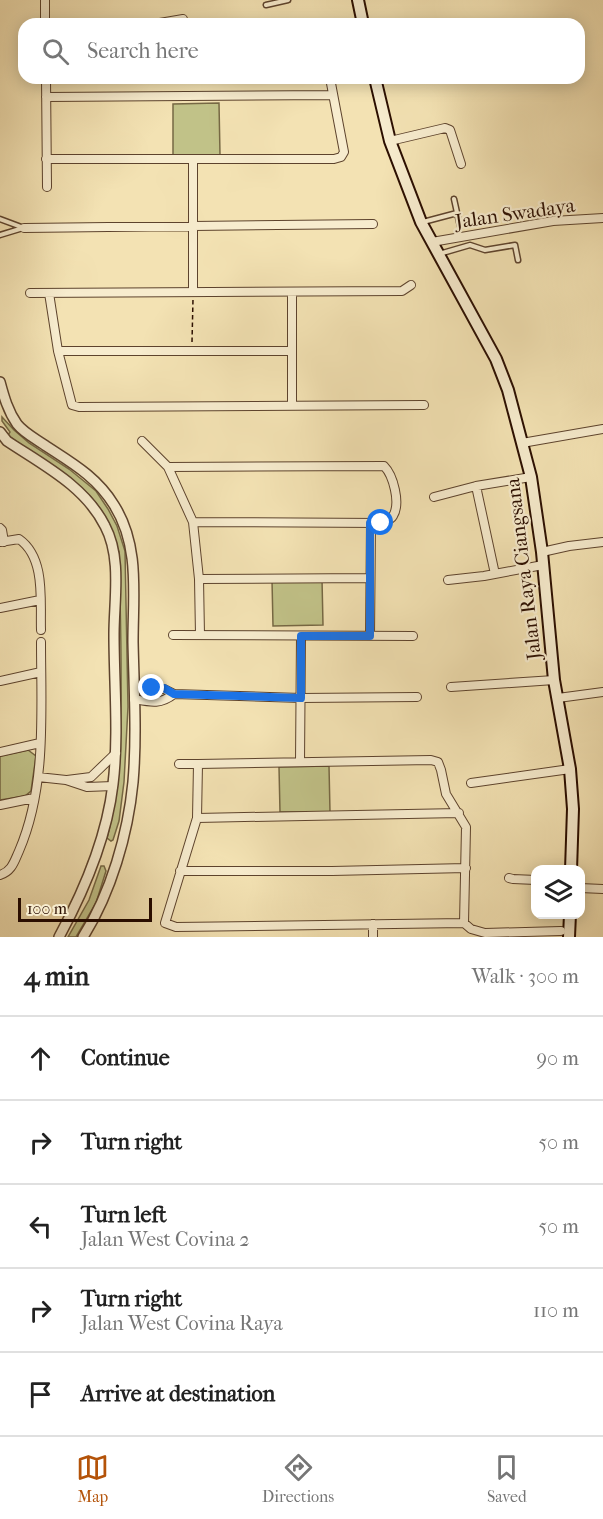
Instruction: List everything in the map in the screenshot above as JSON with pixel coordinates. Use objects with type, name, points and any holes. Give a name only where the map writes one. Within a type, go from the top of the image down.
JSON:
[{"type":"main road","points":[[358,0],[362,18]]},
{"type":"main road","name":"Jalan Raya Ciangsana","points":[[376,84],[390,141],[421,222],[496,359],[508,390],[531,477],[542,552],[554,680],[570,769],[573,809],[571,865]]},
{"type":"main road","points":[[565,934],[569,919]]},
{"type":"street","points":[[45,0],[45,18]]},
{"type":"street","points":[[46,84],[47,187]]},
{"type":"street","points":[[46,159],[334,159],[341,157],[344,152],[331,84]]},
{"type":"street","points":[[46,97],[333,95]]},
{"type":"street","points":[[390,141],[445,128],[450,130],[461,164]]},
{"type":"street","points":[[193,160],[193,292]]},
{"type":"street","name":"Jalan Swadaya","points":[[432,242],[554,221],[603,218]]},
{"type":"street","points":[[24,228],[373,224]]},
{"type":"street","points":[[30,293],[402,291],[411,285]]},
{"type":"street","points":[[292,292],[292,406]]},
{"type":"street","points":[[48,293],[58,351],[72,405],[79,407],[424,405]]},
{"type":"street","points":[[58,351],[292,351]]},
{"type":"street","points":[[0,382],[8,408],[18,425],[30,436],[84,470],[101,486],[123,522],[132,548],[134,687],[132,784],[123,838],[115,863],[102,902],[83,937]]},
{"type":"street","points":[[0,416],[8,408]]},
{"type":"street","points":[[522,443],[603,429]]},
{"type":"street","points":[[0,432],[7,441],[65,480],[95,508],[107,529],[113,555],[116,753],[113,786],[96,857],[73,912],[59,937]]},
{"type":"street","points":[[142,441],[168,467],[193,522],[200,579],[200,635]]},
{"type":"street","points":[[168,467],[384,466],[388,470],[395,494],[394,514],[390,519],[381,523],[193,522]]},
{"type":"street","points":[[434,496],[531,477]]},
{"type":"street","points":[[476,486],[495,574]]},
{"type":"street","points":[[370,523],[370,636]]},
{"type":"street","points":[[0,528],[2,542],[19,539],[33,554],[39,570],[41,630]]},
{"type":"street","points":[[542,552],[603,542]]},
{"type":"street","points":[[448,580],[543,565]]},
{"type":"street","points":[[200,579],[370,578]]},
{"type":"street","points":[[0,608],[40,600]]},
{"type":"street","points":[[173,635],[413,636]]},
{"type":"street","points":[[300,762],[301,636]]},
{"type":"street","points":[[0,875],[11,869],[26,836],[38,777],[42,713],[41,642]]},
{"type":"street","points":[[0,681],[41,672]]},
{"type":"street","points":[[451,687],[554,680]]},
{"type":"street","points":[[134,687],[164,688],[174,694],[301,698],[417,697]]},
{"type":"street","points":[[558,698],[603,693]]},
{"type":"street","points":[[134,699],[152,702],[165,701],[174,694]]},
{"type":"street","points":[[0,752],[40,743]]},
{"type":"street","points":[[66,780],[91,777],[116,753]]},
{"type":"street","points":[[179,764],[431,760],[438,762],[446,794],[466,827],[464,922]]},
{"type":"street","points":[[198,764],[198,818],[165,923],[176,927],[206,931],[464,922],[471,929],[485,933],[565,934]]},
{"type":"street","points":[[471,783],[570,769]]},
{"type":"street","points":[[38,777],[66,780],[87,787],[113,786]]},
{"type":"street","points":[[0,805],[34,798]]},
{"type":"street","points":[[198,818],[459,813]]},
{"type":"street","points":[[96,857],[115,863]]},
{"type":"street","points":[[180,871],[466,868]]},
{"type":"street","points":[[509,878],[531,880]]},
{"type":"street","points":[[585,888],[603,889]]},
{"type":"street","points":[[373,924],[374,937]]},
{"type":"lane","points":[[266,5],[288,0]]},
{"type":"lane","points":[[454,199],[460,226]]},
{"type":"lane","points":[[421,222],[457,213]]},
{"type":"lane","points":[[0,219],[24,228]]},
{"type":"lane","points":[[0,235],[24,228]]},
{"type":"lane","points":[[438,254],[470,245],[485,250],[514,245],[518,260]]},
{"type":"path","points":[[191,351],[193,292]]},
{"type":"green space","points":[[219,103],[220,155],[173,156],[173,104]]},
{"type":"green space","points":[[2,417],[29,443],[69,469],[96,491],[117,526],[125,551],[128,707],[124,782],[119,821],[111,841],[107,838],[116,788],[121,715],[119,552],[110,527],[94,500],[72,479],[8,435],[10,432],[2,421]]},
{"type":"green space","points":[[322,579],[323,625],[273,626],[272,580]]},
{"type":"green space","points":[[28,750],[36,756],[31,791],[25,796],[0,800],[0,756]]},
{"type":"green space","points":[[329,766],[330,812],[280,812],[279,767]]},
{"type":"green space","points":[[101,866],[104,866],[106,871],[96,903],[76,937],[68,937],[89,900]]},
{"type":"route","points":[[152,688],[164,688],[174,694],[301,698],[301,636],[370,636],[370,523],[381,523]]}]
